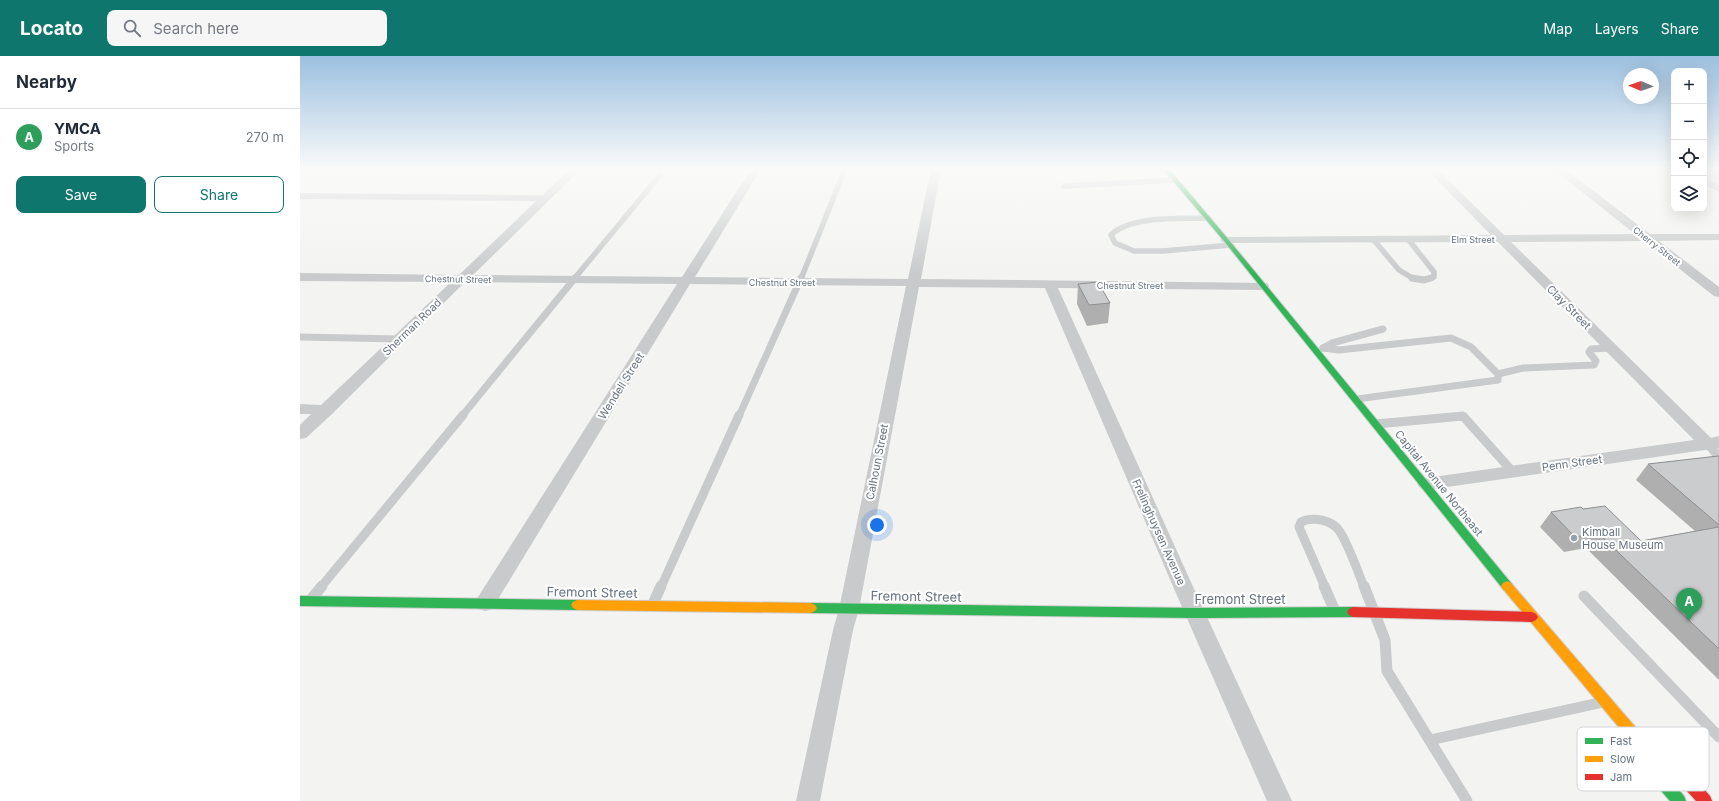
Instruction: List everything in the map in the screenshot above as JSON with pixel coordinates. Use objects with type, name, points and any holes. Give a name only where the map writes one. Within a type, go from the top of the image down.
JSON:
[{"type":"main road","name":"Capital Avenue Northeast","points":[[1196,204],[1263,286],[1319,348],[1356,400],[1426,484],[1532,617],[1627,727]]},
{"type":"main road","name":"Fremont Street","points":[[305,601],[1196,613],[1375,612],[1532,617]]},
{"type":"main road","points":[[1670,791],[1678,801]]},
{"type":"main road","name":"Capital Avenue Northeast","points":[[1696,791],[1705,801]]},
{"type":"street","name":"Sherman Road","points":[[300,434],[540,204]]},
{"type":"street","name":"Wendell Street","points":[[485,603],[735,204]]},
{"type":"street","name":"Calhoun Street","points":[[808,801],[843,630],[849,609],[929,204]]},
{"type":"street","name":"Clay Street","points":[[1465,204],[1610,348],[1713,443]]},
{"type":"street","name":"Cherry Street","points":[[1602,204],[1719,294]]},
{"type":"street","name":"Elm Street","points":[[1228,242],[1373,239],[1719,237]]},
{"type":"street","name":"Chestnut Street","points":[[300,277],[1263,286]]},
{"type":"street","name":"Frelinghuysen Avenue","points":[[1050,284],[1280,801]]},
{"type":"street","points":[[300,410],[326,410]]},
{"type":"street","name":"Penn Street","points":[[1426,484],[1713,443]]},
{"type":"lane","points":[[305,601],[636,204]]},
{"type":"lane","points":[[652,606],[799,282],[831,204]]},
{"type":"lane","points":[[1208,218],[1128,224],[1115,230],[1110,235],[1115,243],[1134,251],[1155,252],[1228,242]]},
{"type":"lane","points":[[1373,239],[1404,275],[1411,279],[1428,280],[1434,277],[1434,272],[1408,239]]},
{"type":"lane","points":[[1319,348],[1383,329]]},
{"type":"lane","points":[[300,337],[400,339]]},
{"type":"lane","points":[[1319,348],[1339,350],[1451,338],[1468,345],[1498,374],[1498,380],[1356,400]]},
{"type":"lane","points":[[1498,374],[1523,368],[1594,365],[1596,361],[1589,352],[1591,349],[1610,348]]},
{"type":"lane","points":[[1376,424],[1463,416],[1512,471]]},
{"type":"lane","points":[[1713,443],[1719,457]]},
{"type":"lane","points":[[1335,612],[1299,527],[1301,522],[1307,519],[1326,521],[1340,531],[1375,612],[1386,645],[1387,671],[1467,801]]},
{"type":"lane","points":[[1584,596],[1719,737]]},
{"type":"lane","points":[[1430,740],[1605,701]]},
{"type":"building","points":[[1098,282],[1110,303],[1089,305],[1078,284]]},
{"type":"building","points":[[1719,456],[1719,525],[1648,464]]},
{"type":"building","points":[[1605,506],[1641,541],[1719,527],[1719,649],[1598,533],[1575,537],[1551,512],[1581,507],[1583,509]]},
{"type":"traffic: fast","points":[[1195,204],[1507,586]]},
{"type":"traffic: fast","points":[[300,601],[577,605]]},
{"type":"traffic: fast","points":[[811,608],[1196,613],[1353,612]]},
{"type":"traffic: fast","points":[[1670,791],[1679,801]]},
{"type":"traffic: slow","points":[[1507,586],[1627,727]]},
{"type":"traffic: slow","points":[[577,605],[811,608]]},
{"type":"traffic: jam","points":[[1353,612],[1532,617]]},
{"type":"traffic: jam","points":[[1696,791],[1705,801]]},
{"type":"place","name":"Kimball House Museum","points":[[1574,538]]},
{"type":"place","name":"YMCA","points":[[1689,621]]}]
